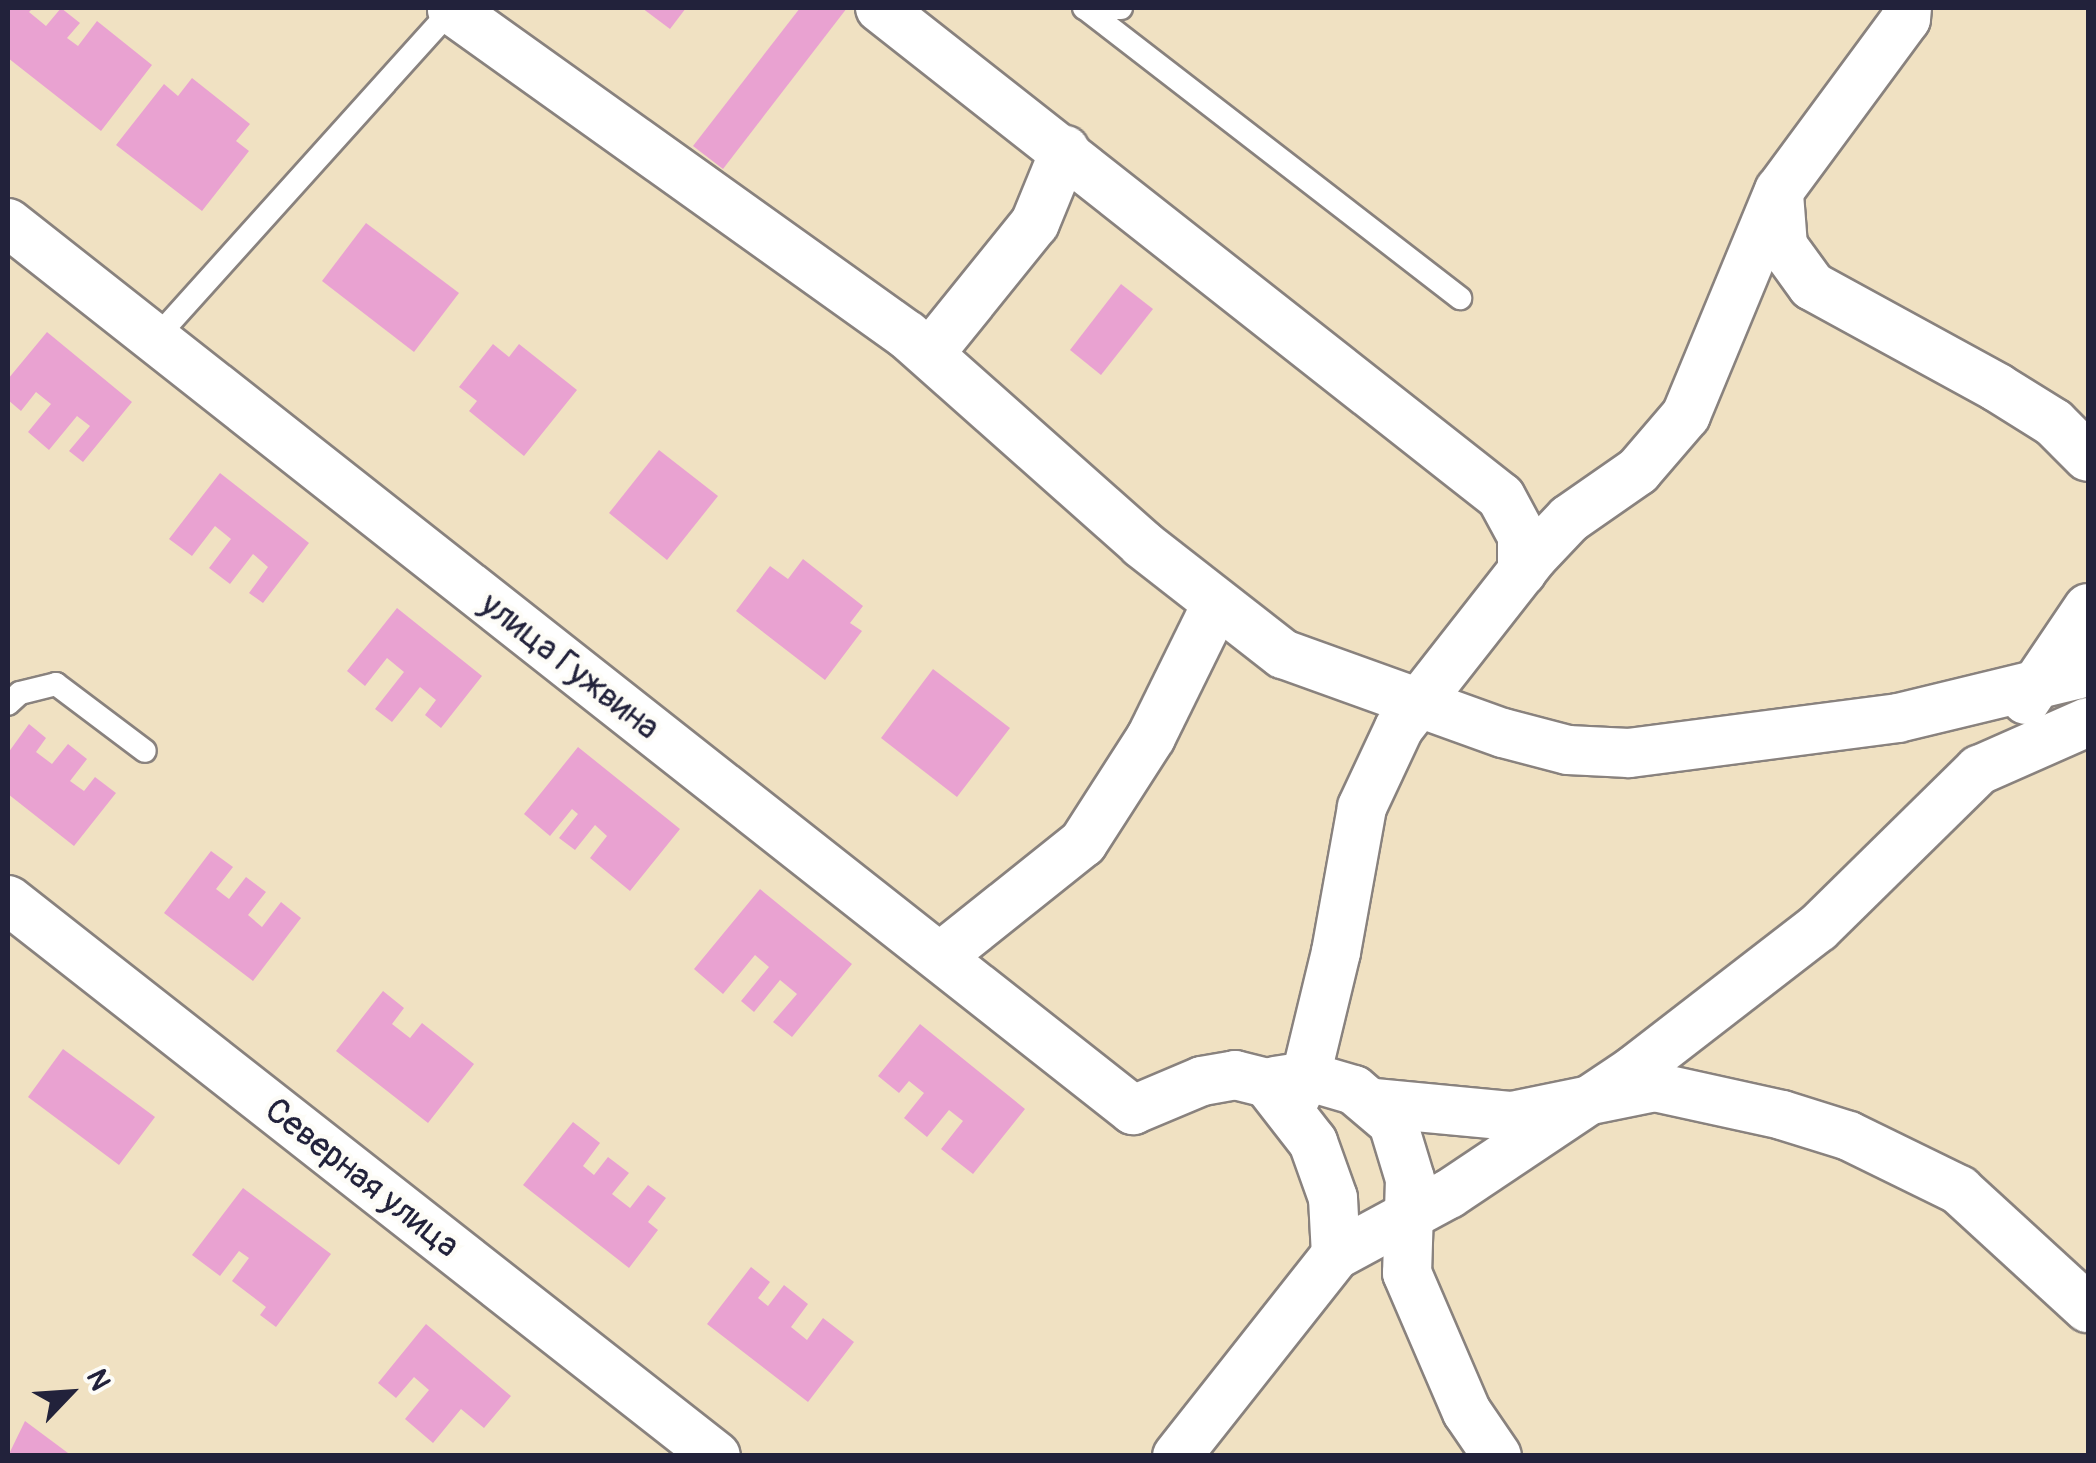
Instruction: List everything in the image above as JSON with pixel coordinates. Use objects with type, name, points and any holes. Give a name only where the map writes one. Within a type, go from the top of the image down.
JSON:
[{"type":"street","points":[[880,8],[1501,497],[1522,536],[1522,572]]},
{"type":"street","points":[[1336,1255],[1332,1198],[1313,1142],[1288,1089],[1362,808],[1399,728],[1522,572],[1570,519],[1638,471],[1686,414],[1779,190],[1906,19],[1907,8]]},
{"type":"street","points":[[453,9],[930,354],[1216,605],[1283,654],[1420,704],[1568,750],[1629,752],[1898,718],[2033,689],[2088,672]]},
{"type":"street","points":[[930,354],[1035,223],[1065,150]]},
{"type":"street","points":[[1779,190],[1779,236],[1812,286],[2071,432],[2088,457]]},
{"type":"street","name":"улица Гужвина","points":[[8,222],[1133,1110],[1202,1080],[1235,1075],[1288,1089]]},
{"type":"street","points":[[1501,497],[1560,510],[1606,496]]},
{"type":"street","points":[[940,957],[1084,843],[1160,720],[1216,605]]},
{"type":"street","points":[[1177,1456],[1336,1255],[1410,1215],[1585,1102],[1818,928],[1979,770],[2088,608]]},
{"type":"street","points":[[1979,770],[2088,722]]},
{"type":"street","name":"Северная улица","points":[[8,900],[716,1456]]},
{"type":"street","points":[[1288,1089],[1512,1116],[1654,1088],[1849,1136],[1959,1190],[2088,1308]]},
{"type":"street","points":[[1374,1102],[1406,1150],[1410,1215],[1407,1274],[1467,1412],[1497,1456]]},
{"type":"lane","points":[[1085,8],[1121,8]]},
{"type":"lane","points":[[1085,8],[1460,298]]},
{"type":"lane","points":[[155,339],[453,9]]},
{"type":"lane","points":[[8,704],[20,693],[56,684],[145,751]]},
{"type":"building","points":[[8,8],[33,8],[29,12],[46,26],[61,8],[80,23],[67,38],[78,46],[97,21],[152,65],[101,131],[8,58]]},
{"type":"building","points":[[642,8],[686,8],[670,29]]},
{"type":"building","points":[[800,8],[847,8],[723,169],[693,146]]},
{"type":"building","points":[[192,78],[250,124],[236,141],[249,151],[202,211],[116,145],[164,84],[178,96]]},
{"type":"building","points":[[366,223],[459,293],[414,352],[322,281]]},
{"type":"building","points":[[1121,284],[1153,309],[1101,375],[1070,350]]},
{"type":"building","points":[[47,332],[132,402],[83,462],[69,451],[90,426],[77,416],[49,450],[28,432],[51,404],[36,392],[21,411],[8,400],[8,379]]},
{"type":"building","points":[[493,344],[509,357],[519,344],[577,390],[524,456],[469,411],[477,401],[459,387]]},
{"type":"building","points":[[659,450],[718,496],[667,560],[609,513]]},
{"type":"building","points":[[220,473],[309,543],[263,603],[249,593],[268,567],[253,554],[230,584],[209,568],[231,539],[215,526],[192,556],[169,539]]},
{"type":"building","points":[[803,559],[863,606],[850,623],[862,631],[825,680],[736,611],[770,566],[788,579]]},
{"type":"building","points":[[397,608],[482,676],[441,728],[425,715],[436,700],[420,687],[392,722],[375,709],[404,672],[387,658],[365,686],[347,671]]},
{"type":"building","points":[[933,669],[1010,728],[957,797],[881,738]]},
{"type":"building","points":[[29,724],[46,738],[36,752],[52,764],[68,744],[87,759],[70,781],[84,791],[95,777],[116,793],[74,846],[8,794],[8,753]]},
{"type":"building","points":[[578,747],[680,829],[630,891],[590,858],[607,836],[595,825],[575,850],[559,838],[578,814],[572,809],[550,836],[524,814]]},
{"type":"building","points":[[211,851],[233,867],[216,889],[229,899],[246,877],[266,892],[248,915],[262,927],[281,902],[301,918],[253,981],[164,913]]},
{"type":"building","points":[[760,889],[852,964],[792,1037],[773,1022],[797,994],[780,980],[754,1012],[741,1001],[769,967],[755,955],[723,994],[694,969]]},
{"type":"building","points":[[383,991],[404,1008],[392,1024],[410,1038],[422,1023],[474,1064],[428,1123],[336,1051]]},
{"type":"building","points":[[920,1024],[1025,1109],[973,1174],[941,1149],[963,1121],[949,1110],[927,1137],[904,1118],[924,1093],[909,1081],[899,1093],[878,1076]]},
{"type":"building","points":[[63,1049],[155,1117],[119,1165],[28,1097]]},
{"type":"building","points":[[573,1122],[600,1143],[583,1166],[594,1175],[608,1157],[629,1173],[612,1194],[630,1208],[648,1185],[666,1198],[648,1222],[658,1230],[629,1268],[523,1185]]},
{"type":"building","points":[[243,1188],[331,1254],[276,1327],[260,1315],[266,1307],[232,1281],[249,1258],[239,1251],[220,1276],[192,1255]]},
{"type":"building","points":[[751,1267],[770,1282],[758,1298],[768,1306],[784,1285],[808,1304],[791,1327],[807,1340],[823,1318],[854,1342],[808,1402],[707,1324]]},
{"type":"building","points":[[426,1324],[511,1396],[484,1428],[461,1409],[433,1443],[405,1419],[429,1390],[414,1377],[396,1398],[378,1383]]},
{"type":"building","points":[[25,1421],[72,1456],[8,1456]]}]
